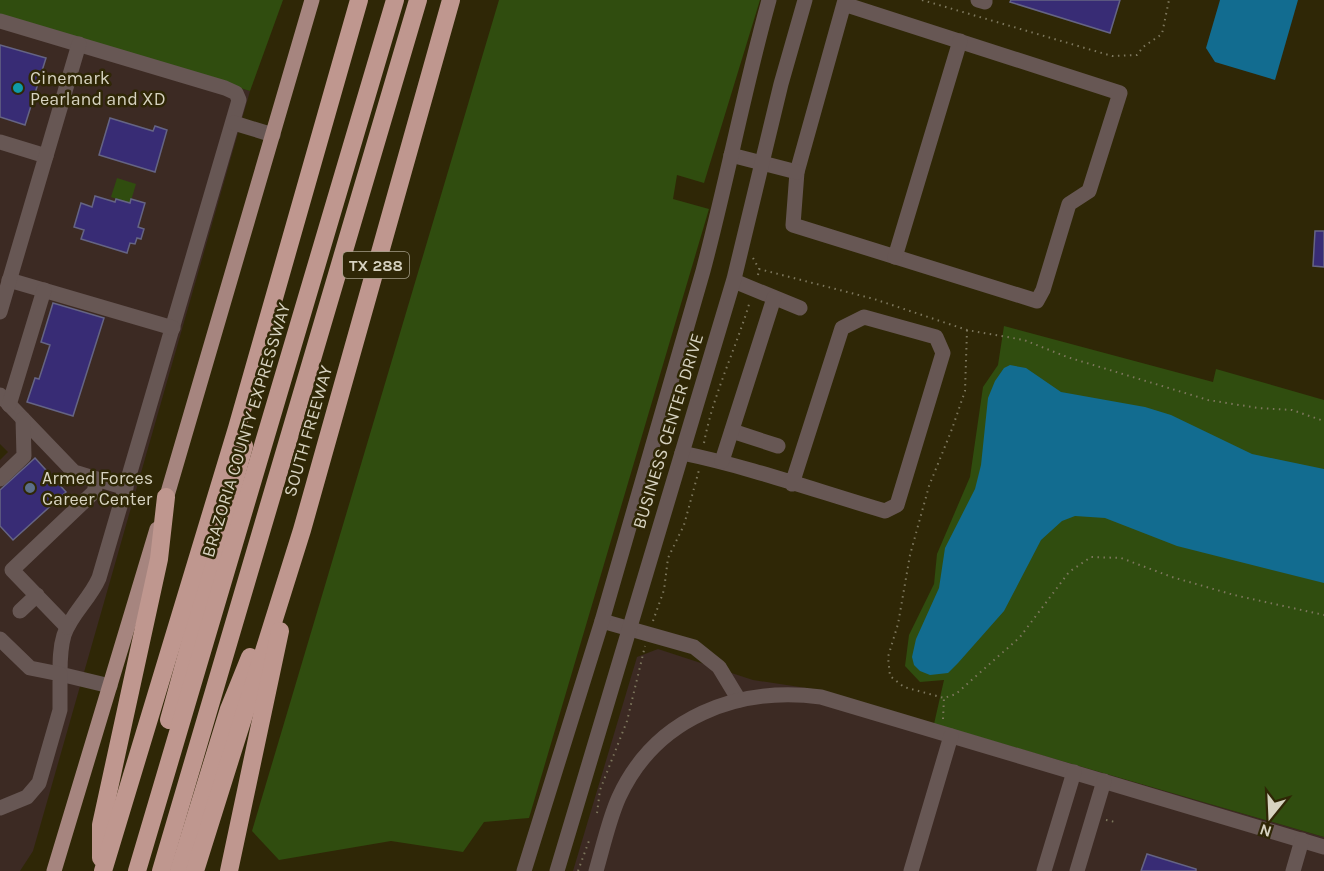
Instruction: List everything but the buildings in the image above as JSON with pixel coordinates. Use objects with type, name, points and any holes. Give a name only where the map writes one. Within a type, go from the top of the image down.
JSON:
[{"type":"highway","points":[[102,871],[258,356],[359,0]]},
{"type":"highway","name":"BRAZORIA COUNTY EXPRESSWAY","points":[[137,871],[395,0]]},
{"type":"highway","points":[[161,871],[418,0]]},
{"type":"highway","name":"SOUTH FREEWAY","points":[[195,871],[302,530],[451,0]]},
{"type":"highway","points":[[126,871],[260,389],[258,356]]},
{"type":"highway","points":[[102,871],[101,825],[159,558],[166,497]]},
{"type":"highway","points":[[179,871],[229,709],[302,530]]},
{"type":"highway","points":[[229,871],[302,530]]},
{"type":"main road","points":[[54,871],[312,0]]},
{"type":"street","name":"BUSINESS CENTER DRIVE","points":[[524,871],[602,621],[703,271],[747,79],[769,0]]},
{"type":"street","name":"BUSINESS CENTER DRIVE","points":[[557,871],[734,281],[781,84],[805,0]]},
{"type":"street","points":[[978,0],[985,2],[985,0]]},
{"type":"street","points":[[844,2],[960,41],[1120,93],[1089,190],[1069,204],[1044,290],[1037,301],[793,225],[797,172],[844,2]]},
{"type":"street","points":[[0,21],[231,90],[236,93],[239,100],[99,578],[93,592],[68,627],[61,649],[60,710],[39,783],[27,797],[0,808]]},
{"type":"street","points":[[895,257],[960,41]]},
{"type":"street","points":[[0,312],[79,44]]},
{"type":"street","points":[[234,123],[273,135]]},
{"type":"street","points":[[0,142],[46,156]]},
{"type":"street","points":[[731,155],[797,172]]},
{"type":"street","points":[[9,280],[173,328]]},
{"type":"street","points":[[734,281],[800,308]]},
{"type":"street","points":[[44,290],[4,400],[68,467],[75,472],[126,489]]},
{"type":"street","points":[[722,461],[774,298]]},
{"type":"street","points":[[682,453],[722,461],[792,484],[885,511],[897,505],[943,353],[936,338],[864,317],[842,328],[792,484]]},
{"type":"street","points":[[0,478],[24,456],[23,420]]},
{"type":"street","points":[[732,431],[778,446]]},
{"type":"street","points":[[68,627],[12,570],[94,492],[97,480]]},
{"type":"street","points":[[20,611],[37,595]]},
{"type":"street","points":[[602,621],[694,647],[719,667],[739,700]]},
{"type":"street","points":[[0,639],[30,668],[110,686]]},
{"type":"street","points":[[596,871],[618,799],[638,764],[672,729],[712,706],[779,693],[821,697],[1324,847]]},
{"type":"street","points":[[911,871],[951,736]]},
{"type":"street","points":[[1044,871],[1074,772]]},
{"type":"street","points":[[1077,871],[1104,781]]},
{"type":"street","points":[[1293,871],[1302,840]]},
{"type":"path","points":[[922,0],[1112,56],[1129,57],[1137,55],[1143,47],[1162,34],[1169,0]]},
{"type":"path","points":[[596,817],[600,790],[627,721],[648,633],[664,590],[668,558],[684,525],[713,403],[734,352],[759,268],[874,298],[967,330],[1024,340],[1067,357],[1208,400],[1258,408],[1292,410],[1324,421]]},
{"type":"path","points":[[967,330],[965,391],[928,486],[910,555],[898,624],[888,657],[891,676],[896,682],[912,690],[944,698],[956,694],[1020,636],[1069,572],[1091,557],[1121,558],[1172,577],[1234,595],[1324,615]]},
{"type":"path","points":[[579,871],[592,834]]},
{"type":"shaded area","points":[[0,17],[250,91],[33,851],[20,871],[0,871],[0,460],[8,452],[0,444]]},
{"type":"shaded area","points":[[658,649],[753,680],[813,689],[1324,837],[1324,871],[573,871],[637,657]]},
{"type":"green space","points":[[0,0],[283,0],[250,91],[0,17]]},
{"type":"green space","points":[[499,0],[760,0],[704,183],[677,175],[673,199],[709,209],[529,818],[484,822],[463,852],[391,841],[279,860],[252,831]]},
{"type":"green space","points":[[117,178],[136,184],[130,204],[111,197]]},
{"type":"green space","points":[[1004,326],[1213,382],[1216,369],[1324,400],[1324,837],[934,724],[944,680],[920,682],[905,666],[909,635],[934,584],[937,554],[970,477],[983,387],[998,365]]},
{"type":"water","points":[[1220,0],[1298,0],[1275,80],[1215,62],[1206,48]]},
{"type":"water","points":[[1010,365],[1026,368],[1061,392],[1145,407],[1171,415],[1252,454],[1324,469],[1324,583],[1177,546],[1105,518],[1075,516],[1062,521],[1041,540],[1004,611],[948,673],[930,675],[920,671],[914,665],[912,657],[916,639],[939,588],[945,548],[975,489],[981,465],[988,398],[995,381],[1004,368]]},
{"type":"place","name":"Cinemark Pearland and XD","points":[[18,88]]},
{"type":"place","name":"Armed Forces Career Center","points":[[30,488]]}]
